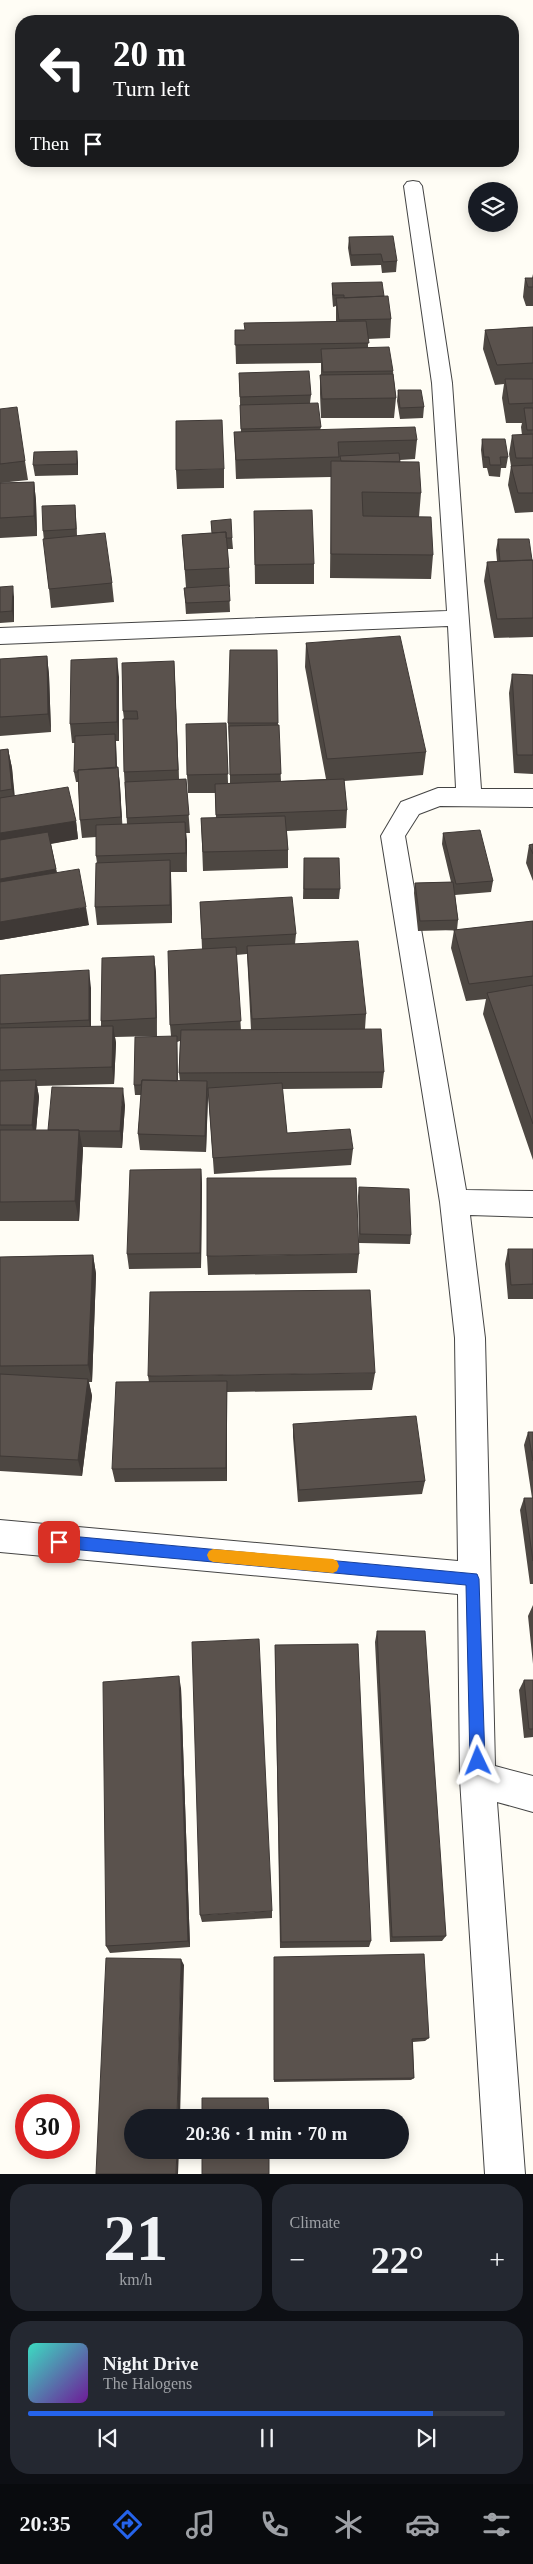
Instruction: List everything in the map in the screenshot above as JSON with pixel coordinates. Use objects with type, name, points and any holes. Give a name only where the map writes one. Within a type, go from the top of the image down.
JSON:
[{"type":"street","points":[[413,186],[442,383],[469,797]]},
{"type":"street","points":[[0,636],[458,618]]},
{"type":"street","points":[[505,2174],[478,1779],[470,1338],[454,1202],[394,836],[410,808],[438,797],[533,798]]},
{"type":"street","points":[[454,1202],[533,1204]]},
{"type":"street","points":[[0,1536],[473,1579]]},
{"type":"street","points":[[478,1779],[533,1794]]},
{"type":"building","points":[[393,236],[397,261],[383,262],[381,254],[351,255],[349,237]]},
{"type":"building","points":[[525,278],[533,278],[533,287],[528,287]]},
{"type":"building","points":[[382,282],[384,296],[344,298],[344,295],[333,295],[332,283]]},
{"type":"building","points":[[388,296],[391,319],[339,320],[336,298]]},
{"type":"building","points":[[366,321],[369,343],[235,345],[235,330],[245,330],[244,323]]},
{"type":"building","points":[[533,327],[533,363],[497,365],[485,330]]},
{"type":"building","points":[[389,347],[393,371],[323,372],[321,349]]},
{"type":"building","points":[[309,371],[311,395],[240,397],[239,373]]},
{"type":"building","points":[[393,374],[396,398],[322,399],[320,375]]},
{"type":"building","points":[[505,379],[533,379],[533,403],[509,404]]},
{"type":"building","points":[[398,390],[421,390],[424,407],[400,408]]},
{"type":"building","points":[[318,403],[321,427],[241,429],[240,405]]},
{"type":"building","points":[[17,407],[25,461],[0,464],[0,409]]},
{"type":"building","points":[[524,408],[533,408],[533,430],[527,430]]},
{"type":"building","points":[[222,420],[224,469],[176,470],[176,421]]},
{"type":"building","points":[[415,427],[417,440],[338,442],[339,457],[236,460],[234,432]]},
{"type":"building","points":[[533,434],[533,458],[516,458],[512,435]]},
{"type":"building","points":[[482,439],[505,439],[508,457],[500,457],[501,465],[490,465],[489,457],[484,457]]},
{"type":"building","points":[[77,451],[77,464],[33,465],[34,452]]},
{"type":"building","points":[[399,453],[400,462],[341,461],[340,456]]},
{"type":"building","points":[[331,461],[419,462],[421,493],[362,492],[363,516],[431,517],[433,555],[331,554]]},
{"type":"building","points":[[533,465],[533,493],[518,493],[511,466]]},
{"type":"building","points":[[34,482],[34,516],[0,518],[0,483]]},
{"type":"building","points":[[75,505],[76,529],[43,531],[42,506]]},
{"type":"building","points":[[312,510],[314,564],[255,565],[254,511]]},
{"type":"building","points":[[231,519],[232,538],[226,538],[226,532],[212,533],[211,521]]},
{"type":"building","points":[[226,532],[229,568],[185,570],[182,535]]},
{"type":"building","points":[[105,533],[112,583],[49,589],[43,539]]},
{"type":"building","points":[[498,539],[529,539],[532,560],[500,561]]},
{"type":"building","points":[[533,560],[533,618],[497,619],[487,562]]},
{"type":"building","points":[[229,585],[230,601],[186,603],[184,588]]},
{"type":"building","points":[[13,586],[12,611],[0,612],[0,587]]},
{"type":"building","points":[[400,636],[426,752],[327,759],[306,643]]},
{"type":"building","points":[[230,650],[277,650],[278,723],[228,723]]},
{"type":"building","points":[[47,656],[48,714],[0,717],[0,659]]},
{"type":"building","points":[[117,658],[117,722],[70,724],[71,660]]},
{"type":"building","points":[[174,661],[178,770],[124,772],[123,719],[138,719],[137,711],[123,711],[122,663]]},
{"type":"building","points":[[512,674],[533,675],[533,755],[517,755]]},
{"type":"building","points":[[226,723],[228,774],[187,775],[186,724]]},
{"type":"building","points":[[279,725],[281,774],[230,775],[229,726]]},
{"type":"building","points":[[115,734],[116,768],[78,770],[78,772],[74,772],[75,736]]},
{"type":"building","points":[[8,749],[12,789],[0,791],[0,750]]},
{"type":"building","points":[[118,767],[121,817],[80,820],[78,770]]},
{"type":"building","points":[[186,779],[189,815],[127,818],[125,782]]},
{"type":"building","points":[[344,779],[347,810],[216,815],[215,784]]},
{"type":"building","points":[[68,787],[76,821],[0,833],[0,798]]},
{"type":"building","points":[[285,816],[288,850],[203,852],[201,818]]},
{"type":"building","points":[[185,822],[186,853],[96,856],[96,825]]},
{"type":"building","points":[[480,830],[493,881],[456,884],[443,833]]},
{"type":"building","points":[[48,832],[56,869],[0,879],[0,840]]},
{"type":"building","points":[[533,844],[533,854],[529,845]]},
{"type":"building","points":[[304,858],[339,858],[340,889],[304,889]]},
{"type":"building","points":[[170,860],[170,905],[95,907],[96,863]]},
{"type":"building","points":[[79,869],[86,907],[0,922],[0,882]]},
{"type":"building","points":[[453,882],[458,920],[420,921],[415,883]]},
{"type":"building","points":[[292,897],[296,934],[202,939],[200,902]]},
{"type":"building","points":[[533,921],[533,976],[469,984],[454,930]]},
{"type":"building","points":[[358,941],[366,1014],[252,1019],[247,946]]},
{"type":"building","points":[[236,947],[241,1021],[170,1025],[168,951]]},
{"type":"building","points":[[154,956],[156,1018],[101,1021],[102,958]]},
{"type":"building","points":[[89,970],[89,1020],[0,1024],[0,975]]},
{"type":"building","points":[[533,985],[533,1124],[487,993]]},
{"type":"building","points":[[113,1026],[112,1067],[0,1070],[0,1028]]},
{"type":"building","points":[[381,1029],[384,1072],[179,1073],[181,1030]]},
{"type":"building","points":[[177,1036],[177,1081],[142,1080],[141,1085],[134,1085],[135,1037]]},
{"type":"building","points":[[36,1080],[32,1125],[0,1125],[0,1081]]},
{"type":"building","points":[[142,1080],[207,1081],[205,1136],[138,1134]]},
{"type":"building","points":[[282,1083],[287,1133],[350,1129],[353,1149],[213,1158],[208,1088]]},
{"type":"building","points":[[52,1087],[123,1088],[120,1131],[48,1130]]},
{"type":"building","points":[[0,1130],[79,1130],[75,1201],[0,1202]]},
{"type":"building","points":[[201,1169],[200,1253],[127,1254],[130,1170]]},
{"type":"building","points":[[207,1178],[356,1178],[359,1254],[207,1256]]},
{"type":"building","points":[[359,1187],[409,1189],[411,1235],[360,1234]]},
{"type":"building","points":[[508,1249],[533,1249],[533,1284],[511,1285]]},
{"type":"building","points":[[93,1255],[88,1365],[0,1366],[0,1257]]},
{"type":"building","points":[[370,1290],[375,1373],[148,1376],[150,1292]]},
{"type":"building","points":[[0,1374],[88,1379],[78,1460],[0,1456]]},
{"type":"building","points":[[227,1381],[226,1468],[112,1469],[116,1382]]},
{"type":"building","points":[[416,1416],[425,1481],[299,1490],[293,1424]]},
{"type":"building","points":[[528,1432],[533,1432],[533,1461]]},
{"type":"building","points":[[524,1498],[533,1498],[533,1561]]},
{"type":"building","points":[[377,1631],[425,1631],[446,1936],[392,1937]]},
{"type":"building","points":[[259,1639],[272,1911],[200,1915],[192,1642]]},
{"type":"building","points":[[358,1644],[371,1941],[281,1942],[275,1645]]},
{"type":"building","points":[[179,1676],[188,1941],[106,1946],[103,1682]]},
{"type":"building","points":[[524,1680],[533,1680],[533,1729],[529,1729]]},
{"type":"building","points":[[424,1954],[429,2038],[412,2039],[414,2078],[274,2080],[274,1957]]},
{"type":"building","points":[[106,1958],[181,1959],[177,2109],[124,2109],[124,2159],[177,2159],[176,2174],[96,2174]]},
{"type":"building","points":[[202,2098],[268,2098],[269,2109],[202,2109]]},
{"type":"building","points":[[202,2159],[269,2159],[269,2174],[202,2174]]},
{"type":"slow traffic","points":[[213,1555],[333,1566]]},
{"type":"route","points":[[59,1542],[473,1579],[478,1761]]}]
